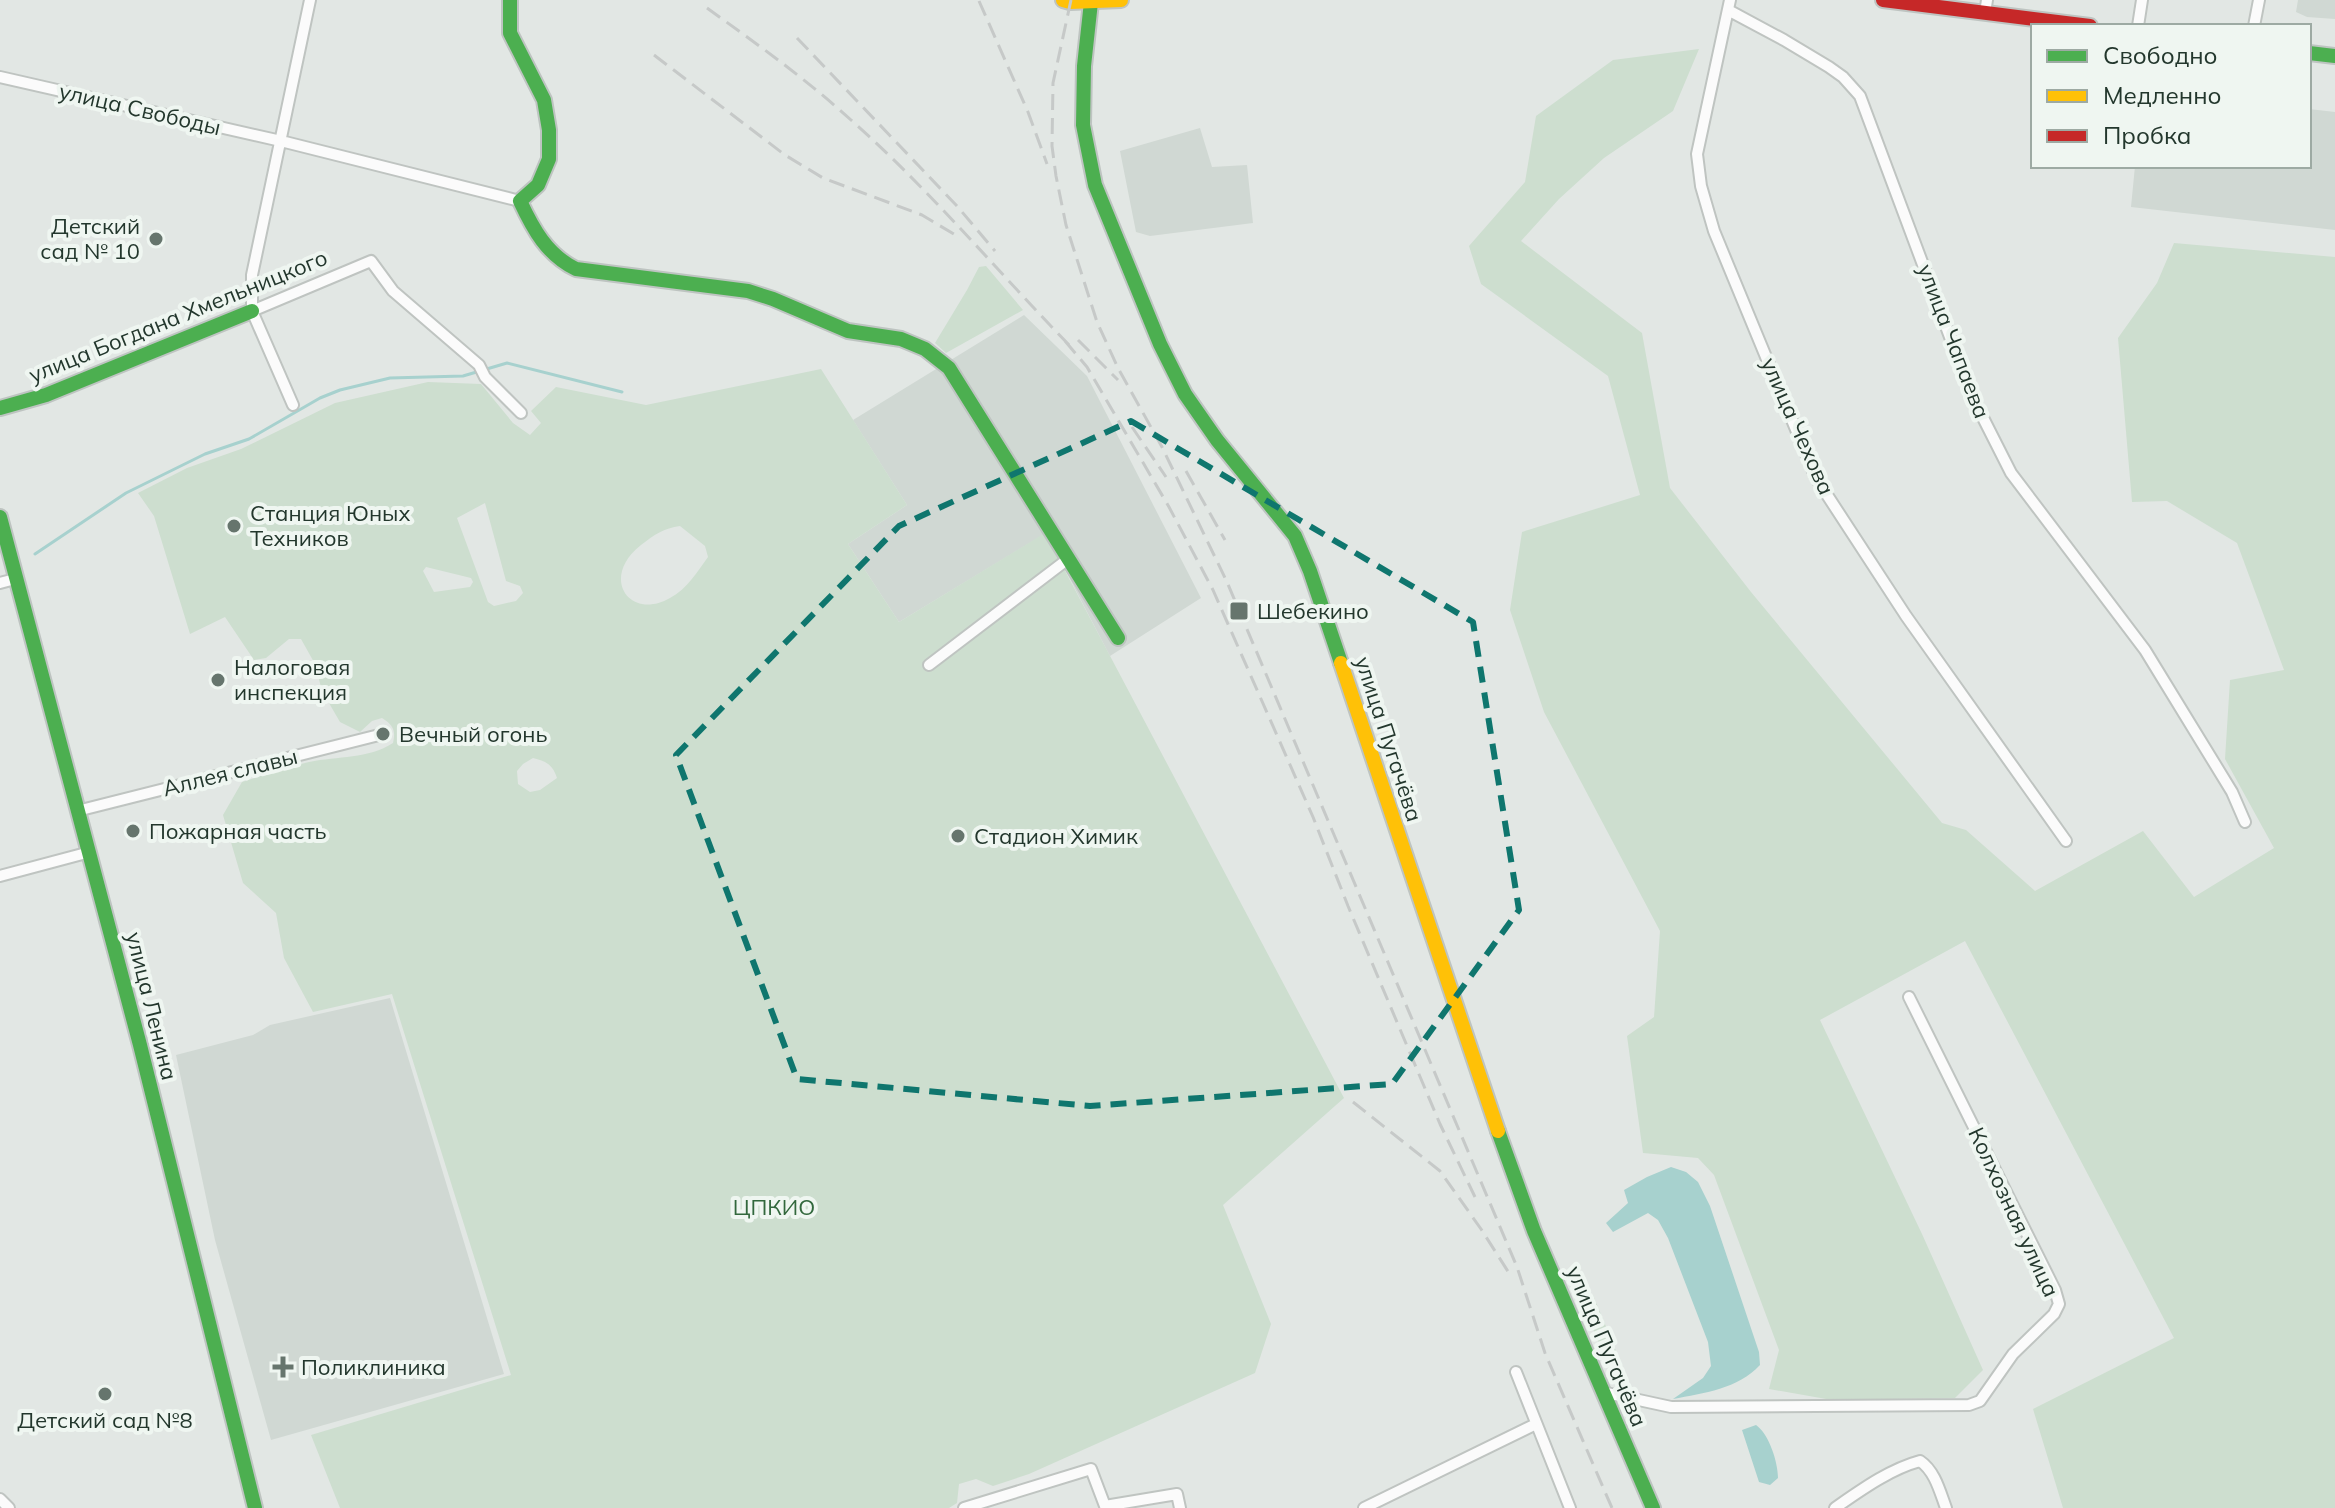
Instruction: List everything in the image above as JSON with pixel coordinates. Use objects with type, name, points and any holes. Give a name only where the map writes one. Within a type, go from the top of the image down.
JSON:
[{"type":"street","points":[[293,405],[252,311],[252,275],[310,0]]},
{"type":"street","points":[[510,0],[510,33],[544,100],[549,130],[549,159],[538,185],[520,201],[532,226],[555,259],[576,269],[748,291],[848,331],[901,339],[925,349],[949,368],[1118,638]]},
{"type":"street","points":[[1063,0],[1121,0]]},
{"type":"street","points":[[1883,0],[1986,6],[2080,24]]},
{"type":"street","points":[[2138,24],[2142,0]]},
{"type":"street","points":[[2254,24],[2259,0]]},
{"type":"street","name":"улица Пугачёва","points":[[1091,2],[1084,66],[1083,125],[1095,185],[1154,329],[1185,394],[1217,440],[1295,536],[1310,571],[1484,1092],[1534,1231],[1653,1508]]},
{"type":"street","name":"улица Чапаева","points":[[1729,5],[1829,67],[1860,96],[1972,396],[2011,473],[2145,650],[2232,792],[2245,822]]},
{"type":"street","name":"улица Чехова","points":[[1729,5],[1697,154],[1701,186],[1714,231],[1816,478],[1906,616],[2066,841]]},
{"type":"street","points":[[2311,53],[2335,56]]},
{"type":"street","name":"улица Свободы","points":[[0,77],[281,141],[520,201]]},
{"type":"street","name":"улица Богдана Хмельницкого","points":[[0,408],[46,395],[371,261],[393,291],[479,365],[485,377],[521,413]]},
{"type":"street","name":"улица Ленина","points":[[0,517],[8,581],[90,852],[255,1508]]},
{"type":"street","points":[[929,665],[1068,559]]},
{"type":"street","name":"Аллея славы","points":[[77,811],[383,734]]},
{"type":"street","points":[[0,876],[90,852]]},
{"type":"street","name":"Колхозная улица","points":[[1602,1392],[1671,1407],[1969,1405],[1980,1401],[2013,1354],[2054,1314],[2059,1304],[2055,1290],[1909,997]]},
{"type":"street","points":[[1516,1372],[1570,1508]]},
{"type":"street","points":[[1364,1508],[1536,1424]]},
{"type":"street","points":[[1835,1508],[1860,1491],[1920,1461],[1932,1473],[1946,1508]]},
{"type":"street","points":[[964,1508],[1091,1469],[1105,1506],[1177,1494],[1180,1508]]},
{"type":"street","points":[[0,1499],[9,1508]]},
{"type":"highlighted area","points":[[1131,421],[1473,622],[1519,910],[1392,1084],[1090,1106],[797,1079],[676,755],[899,526]]},
{"type":"shaded area","points":[[2298,0],[2335,0],[2335,19],[2307,17],[2296,12]]},
{"type":"shaded area","points":[[2311,109],[2335,112],[2335,230],[2131,207],[2135,168],[2311,168]]},
{"type":"shaded area","points":[[1200,128],[1212,167],[1247,165],[1253,223],[1150,236],[1136,232],[1120,151]]},
{"type":"shaded area","points":[[1024,315],[1087,376],[1201,598],[1110,656],[1046,533],[899,622],[848,544],[907,505],[853,420]]},
{"type":"shaded area","points":[[390,998],[504,1374],[271,1440],[215,1240],[176,1055],[253,1035],[270,1025]]},
{"type":"green space","points":[[1699,49],[1673,111],[1604,158],[1559,199],[1521,241],[1642,333],[1670,488],[1751,592],[1942,823],[1966,830],[2035,891],[2143,831],[2194,897],[2274,848],[2225,759],[2230,680],[2284,670],[2237,543],[2167,501],[2132,502],[2118,338],[2157,283],[2174,243],[2335,257],[2335,1508],[2063,1508],[2033,1409],[2174,1338],[1965,941],[1820,1020],[1983,1370],[1955,1398],[1832,1400],[1769,1389],[1779,1350],[1714,1175],[1698,1158],[1643,1153],[1627,1036],[1654,1017],[1660,931],[1544,712],[1510,610],[1522,532],[1640,495],[1608,376],[1481,284],[1469,246],[1525,182],[1536,116],[1613,60]]},
{"type":"green space","points":[[986,266],[1023,310],[946,353],[935,343],[979,267]]},
{"type":"green space","name":"ЦПКИО","points":[[821,369],[907,505],[848,544],[899,622],[1045,533],[1344,1098],[1223,1205],[1271,1324],[1255,1373],[1029,1474],[993,1486],[976,1479],[959,1484],[957,1503],[949,1508],[340,1508],[311,1435],[511,1375],[392,994],[313,1012],[284,958],[276,913],[243,883],[223,815],[242,782],[309,762],[373,752],[393,743],[394,731],[382,718],[372,721],[360,732],[340,722],[322,691],[315,664],[301,639],[289,639],[266,658],[254,660],[225,617],[190,634],[154,516],[138,493],[187,468],[241,449],[335,403],[428,382],[481,384],[513,423],[530,435],[541,423],[531,411],[556,387],[646,405]],"holes":[[[485,503],[506,581],[520,586],[523,593],[516,601],[494,606],[488,602],[457,518]],[[680,526],[705,546],[708,557],[687,585],[670,598],[656,604],[632,600],[621,582],[622,570],[641,545],[664,530]],[[426,567],[471,578],[473,582],[470,587],[434,592],[423,571]],[[533,758],[542,761],[551,767],[557,778],[540,790],[530,792],[518,784],[517,771]]]},
{"type":"green space","points":[[1586,1292],[1593,1295],[1626,1375],[1620,1383],[1614,1380],[1580,1297]]},
{"type":"water","points":[[1671,1167],[1686,1172],[1698,1182],[1710,1206],[1759,1352],[1760,1365],[1731,1385],[1673,1399],[1703,1378],[1711,1366],[1708,1342],[1668,1238],[1658,1220],[1648,1213],[1613,1232],[1606,1223],[1628,1203],[1624,1190]]},
{"type":"water","points":[[1756,1425],[1769,1442],[1776,1464],[1778,1478],[1770,1485],[1759,1482],[1742,1430]]},
{"type":"waterway","points":[[35,554],[126,493],[205,454],[249,439],[320,398],[340,390],[390,378],[463,376],[507,363],[622,392]]},
{"type":"railway","points":[[1071,0],[1053,83],[1052,146],[1066,225],[1097,322],[1227,582],[1517,1267],[1545,1353],[1612,1508]]},
{"type":"railway","points":[[979,1],[1028,112],[1047,164]]},
{"type":"railway","points":[[707,8],[799,76],[880,147],[1072,348]]},
{"type":"railway","points":[[797,38],[957,206],[995,251]]},
{"type":"railway","points":[[654,55],[785,155],[823,178],[922,215],[957,236]]},
{"type":"railway","points":[[1078,340],[1118,380]]},
{"type":"railway","points":[[1065,341],[1087,367],[1169,507],[1213,590],[1313,817],[1440,1124],[1475,1197]]},
{"type":"railway","points":[[1132,427],[1166,477]]},
{"type":"railway","points":[[1186,471],[1225,540]]},
{"type":"railway","points":[[1353,1102],[1440,1171],[1509,1273]]},
{"type":"traffic: fast","points":[[510,0],[510,33],[544,100],[549,130],[549,159],[538,185],[520,201],[549,249],[576,269],[748,291],[848,331],[901,339],[925,349],[949,368],[1118,638]]},
{"type":"traffic: fast","points":[[1091,2],[1084,66],[1083,125],[1095,185],[1160,344],[1185,394],[1217,440],[1295,536],[1341,663]]},
{"type":"traffic: fast","points":[[2311,53],[2335,56]]},
{"type":"traffic: fast","points":[[0,408],[46,395],[252,311]]},
{"type":"traffic: fast","points":[[0,517],[140,1045],[255,1508]]},
{"type":"traffic: fast","points":[[1498,1131],[1534,1231],[1653,1508]]},
{"type":"traffic: slow","points":[[1063,0],[1121,0]]},
{"type":"traffic: slow","points":[[1341,663],[1498,1131]]},
{"type":"traffic: jam","points":[[1883,0],[2074,24]]},
{"type":"place","name":"Детский сад № 10","points":[[156,239]]},
{"type":"place","name":"Станция Юных Техников","points":[[234,526]]},
{"type":"place","name":"Шебекино","points":[[1239,611]]},
{"type":"place","name":"Налоговая инспекция","points":[[218,680]]},
{"type":"place","name":"Вечный огонь","points":[[383,734]]},
{"type":"place","name":"Пожарная часть","points":[[133,831]]},
{"type":"place","name":"Стадион Химик","points":[[958,836]]},
{"type":"place","name":"Поликлиника","points":[[283,1367]]},
{"type":"place","name":"Детский сад №8","points":[[105,1394]]}]
